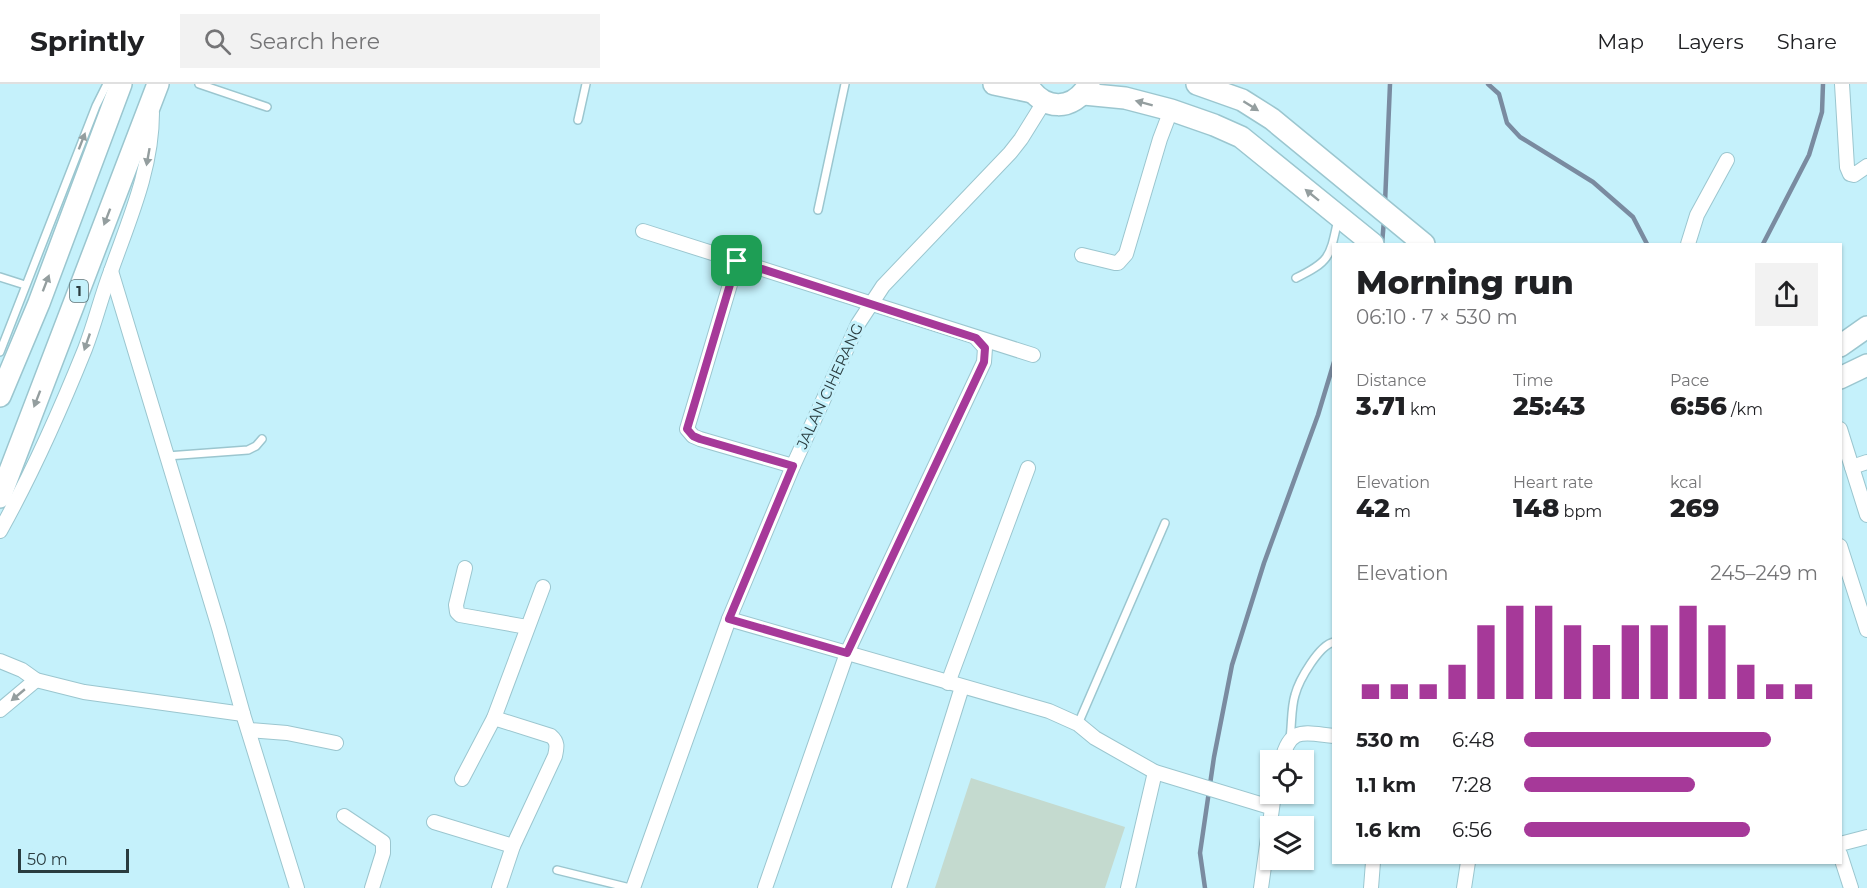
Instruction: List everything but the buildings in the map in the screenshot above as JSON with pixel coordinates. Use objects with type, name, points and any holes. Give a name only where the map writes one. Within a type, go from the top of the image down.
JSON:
[{"type":"main road","name":"1","points":[[0,396],[39,303],[121,84]]},
{"type":"main road","points":[[994,84],[1034,93],[1058,105],[1072,102],[1086,89],[1171,110],[1214,125],[1241,137],[1365,238]]},
{"type":"main road","points":[[1197,84],[1242,100],[1272,119],[1393,221],[1423,243]]},
{"type":"main road","name":"1","points":[[0,497],[155,92]]},
{"type":"main road","points":[[1842,345],[1867,327]]},
{"type":"main road","points":[[1842,377],[1867,365]]},
{"type":"street","points":[[1842,84],[1846,167],[1854,175],[1867,166]]},
{"type":"street","points":[[0,531],[44,447],[85,347],[129,226],[146,170],[152,134],[155,92]]},
{"type":"street","name":"JALAN CIHERANG","points":[[631,888],[729,619],[793,466],[858,324],[883,286],[1021,139],[1034,93]]},
{"type":"street","points":[[1082,255],[1118,263],[1126,254],[1160,139],[1171,110]]},
{"type":"street","points":[[1688,243],[1697,215],[1728,160]]},
{"type":"street","points":[[642,231],[1033,355]]},
{"type":"street","points":[[737,261],[687,429],[693,436],[700,439],[793,466]]},
{"type":"street","points":[[111,271],[297,888]]},
{"type":"street","points":[[765,888],[847,653],[984,362],[985,348],[976,338]]},
{"type":"street","points":[[1842,435],[1867,515]]},
{"type":"street","points":[[1852,467],[1867,462]]},
{"type":"street","points":[[899,888],[955,685],[1028,468]]},
{"type":"street","points":[[1842,552],[1867,630]]},
{"type":"street","points":[[465,568],[456,605],[457,612],[527,627]]},
{"type":"street","points":[[462,779],[494,718],[543,587]]},
{"type":"street","points":[[729,619],[1049,711],[1078,724],[1095,738],[1155,772],[1217,791],[1260,798]]},
{"type":"street","points":[[0,661],[22,670],[36,680],[96,694],[243,714]]},
{"type":"street","points":[[0,710],[36,680]]},
{"type":"street","points":[[494,718],[550,736],[557,745],[555,756],[513,846],[499,888]]},
{"type":"street","points":[[249,730],[287,733],[336,743]]},
{"type":"street","points":[[1286,750],[1290,739],[1294,736],[1305,733],[1332,736]]},
{"type":"street","points":[[1128,888],[1155,772]]},
{"type":"street","points":[[1261,888],[1272,804]]},
{"type":"street","points":[[344,816],[383,842],[383,853],[372,888]]},
{"type":"street","points":[[434,822],[513,846]]},
{"type":"street","points":[[1842,843],[1867,837]]},
{"type":"street","points":[[1842,860],[1851,888]]},
{"type":"street","points":[[1371,888],[1373,864]]},
{"type":"street","points":[[1464,888],[1468,864]]},
{"type":"lane","points":[[0,352],[96,106],[107,84]]},
{"type":"lane","points":[[199,84],[267,107]]},
{"type":"lane","points":[[578,120],[586,84]]},
{"type":"lane","points":[[818,210],[845,84]]},
{"type":"lane","points":[[1296,278],[1317,267],[1329,255],[1338,217]]},
{"type":"lane","points":[[0,277],[26,285]]},
{"type":"lane","points":[[167,456],[248,450],[262,439]]},
{"type":"lane","points":[[1078,724],[1165,523]]},
{"type":"lane","points":[[1290,739],[1295,695],[1305,673],[1325,644],[1332,642]]},
{"type":"lane","points":[[557,870],[631,888]]},
{"type":"green space","points":[[971,778],[1125,827],[1105,888],[935,888]]},
{"type":"waterway","points":[[1385,203],[1390,84]]},
{"type":"waterway","points":[[1488,84],[1499,94],[1507,123],[1520,137],[1593,182],[1633,217],[1646,243]]},
{"type":"waterway","points":[[1764,243],[1809,155],[1822,112],[1823,84]]},
{"type":"waterway","points":[[1382,243],[1384,220]]},
{"type":"waterway","points":[[1205,888],[1200,853],[1214,757],[1232,665],[1264,563],[1318,415],[1332,369]]},
{"type":"route","points":[[737,261],[976,338],[985,348],[984,362],[847,653],[729,619],[793,466],[700,439],[689,433],[687,429],[737,261]]}]
